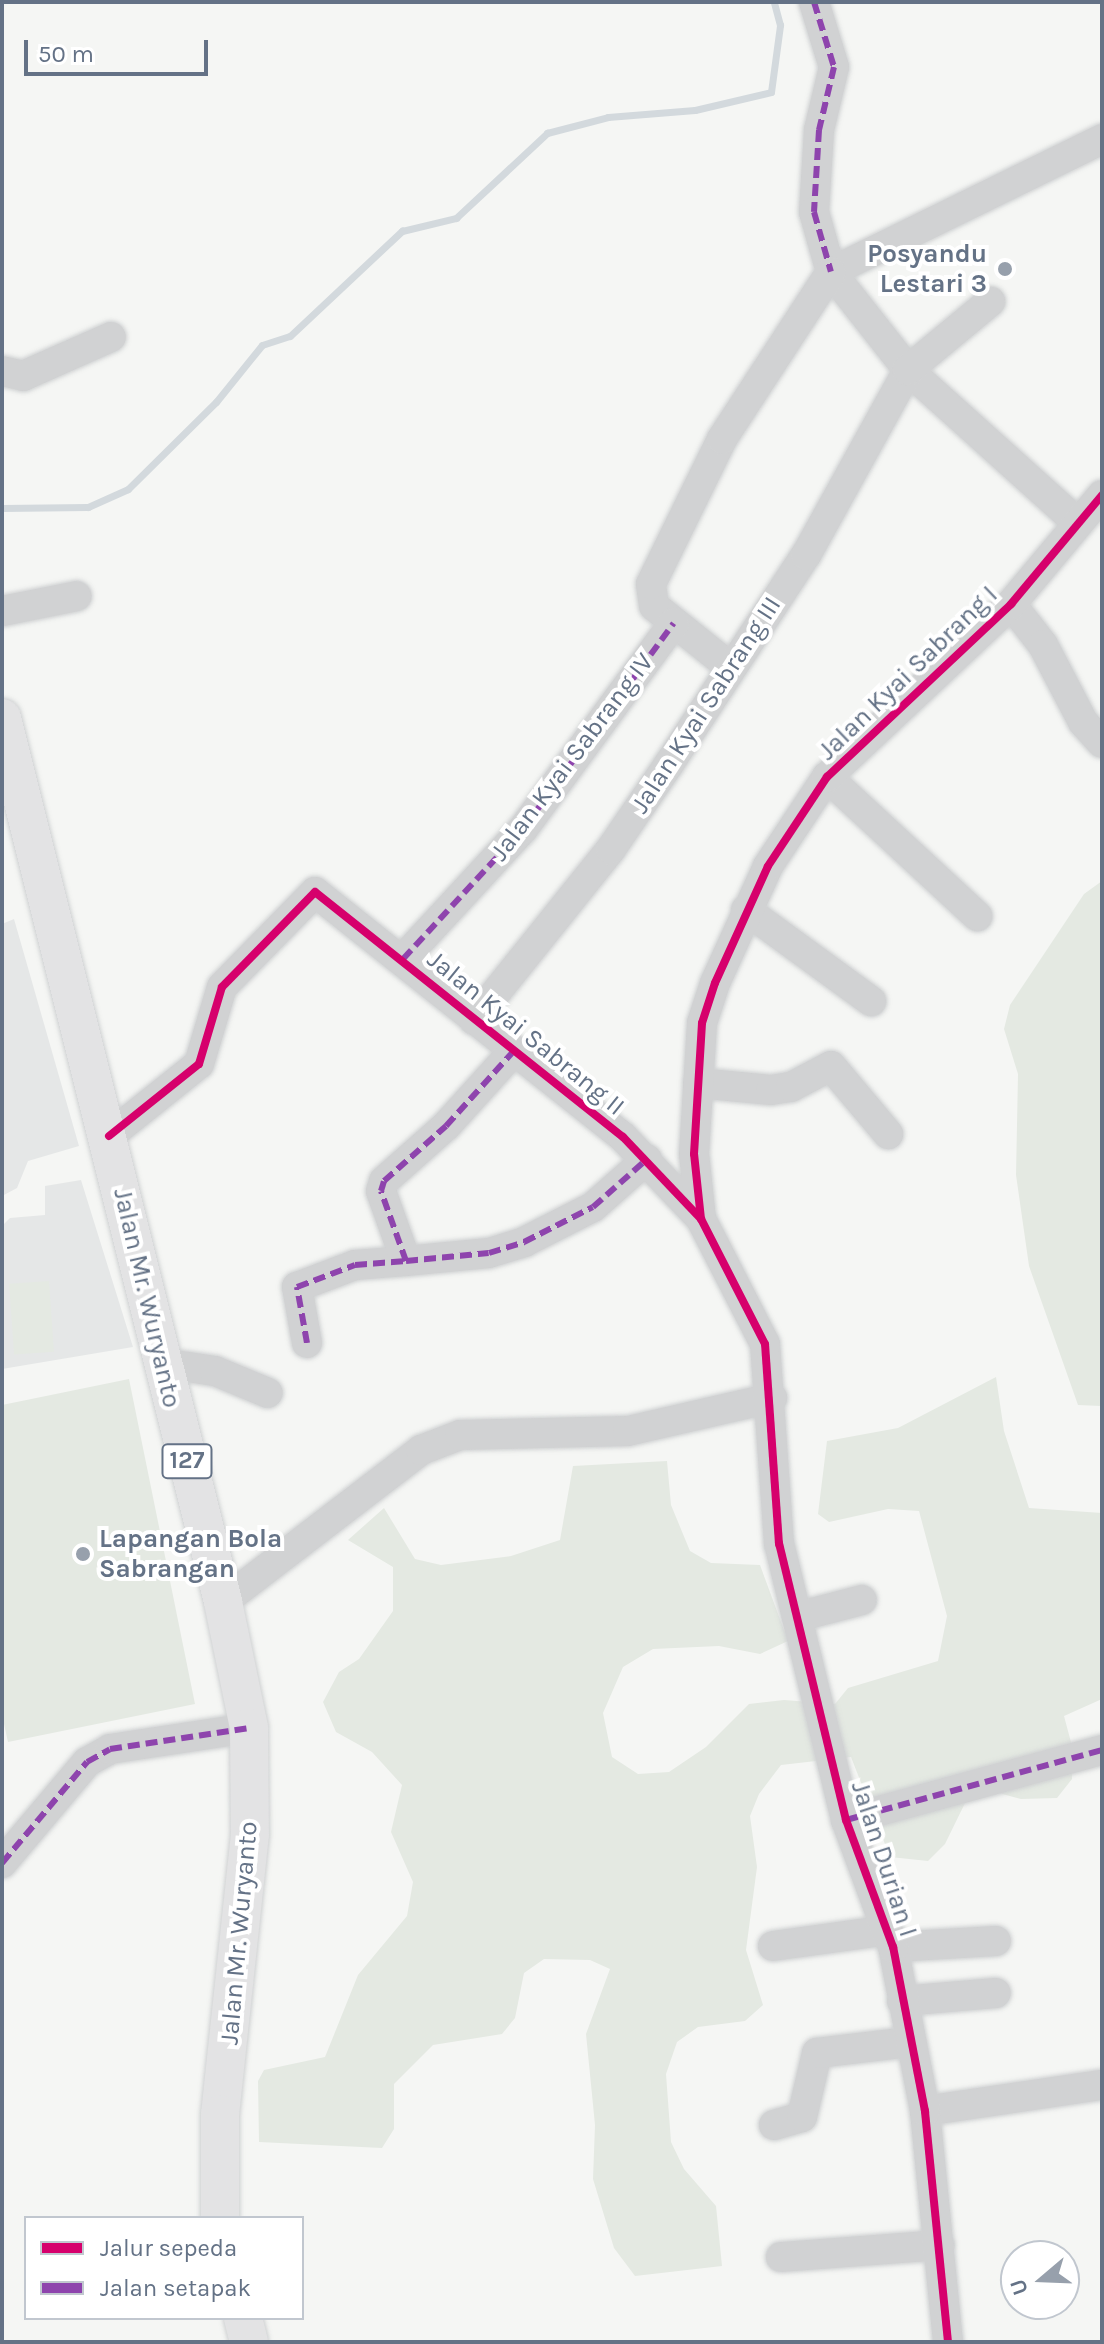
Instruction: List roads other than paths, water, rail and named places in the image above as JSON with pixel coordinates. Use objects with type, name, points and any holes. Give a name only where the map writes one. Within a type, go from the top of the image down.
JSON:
[{"type":"main road","name":"Jalan Mr. Wuryanto","points":[[2,718],[109,1136],[162,1363],[223,1602],[249,1728],[250,1834],[220,2114],[220,2216]]},
{"type":"main road","points":[[244,2320],[249,2342]]},
{"type":"street","points":[[814,2],[834,67],[819,130],[814,212],[831,272],[908,370],[1078,523]]},
{"type":"street","points":[[730,667],[654,606],[651,584],[722,439],[831,272],[1102,139]]},
{"type":"street","points":[[908,370],[990,302]]},
{"type":"street","points":[[2,371],[23,376],[111,337]]},
{"type":"street","name":"Jalan Kyai Sabrang III","points":[[474,1020],[611,849],[806,555],[908,370]]},
{"type":"street","name":"Jalan Kyai Sabrang I","points":[[765,1344],[701,1219],[694,1154],[702,1023],[746,910],[768,866],[827,777],[1011,604],[1102,495]]},
{"type":"street","points":[[2,611],[77,596]]},
{"type":"street","points":[[1011,604],[1043,645],[1083,722],[1102,743]]},
{"type":"street","name":"Jalan Kyai Sabrang IV","points":[[403,959],[523,829],[674,623]]},
{"type":"street","points":[[827,777],[977,916]]},
{"type":"street","name":"Jalan Kyai Sabrang II","points":[[109,1136],[199,1064],[222,987],[315,892],[403,959],[512,1053],[647,1159],[701,1219]]},
{"type":"street","points":[[746,910],[871,1001]]},
{"type":"street","points":[[406,1261],[381,1191],[384,1181],[446,1126],[512,1053]]},
{"type":"street","points":[[698,1083],[781,1089],[831,1066],[888,1134]]},
{"type":"street","points":[[307,1343],[297,1287],[355,1265],[489,1253],[524,1242],[593,1207],[647,1159]]},
{"type":"street","name":"Jalan Durian I","points":[[765,1344],[772,1398],[779,1544],[846,1820],[890,1938],[925,2111],[948,2342]]},
{"type":"street","points":[[162,1363],[215,1371],[268,1393]]},
{"type":"street","points":[[223,1602],[421,1450],[460,1435],[628,1431],[772,1398]]},
{"type":"street","points":[[797,1617],[862,1600]]},
{"type":"street","points":[[2,1863],[87,1762],[110,1749],[249,1728]]},
{"type":"street","points":[[846,1820],[1102,1750]]},
{"type":"street","points":[[773,1946],[890,1938],[996,1941]]},
{"type":"street","points":[[902,2001],[996,1993]]},
{"type":"street","points":[[774,2125],[802,2117],[817,2053],[909,2042]]},
{"type":"street","points":[[925,2111],[1102,2085]]},
{"type":"street","points":[[781,2257],[940,2245]]},
{"type":"waterway","points":[[2,508],[88,507],[128,489],[216,402],[262,345],[290,336],[402,231],[456,218],[547,133],[608,117],[695,110],[771,92],[780,25],[774,2]]},
{"type":"place","name":"Posyandu Lestari 3","points":[[1005,269]]},
{"type":"place","name":"Lapangan Bola Sabrangan","points":[[83,1554]]}]
